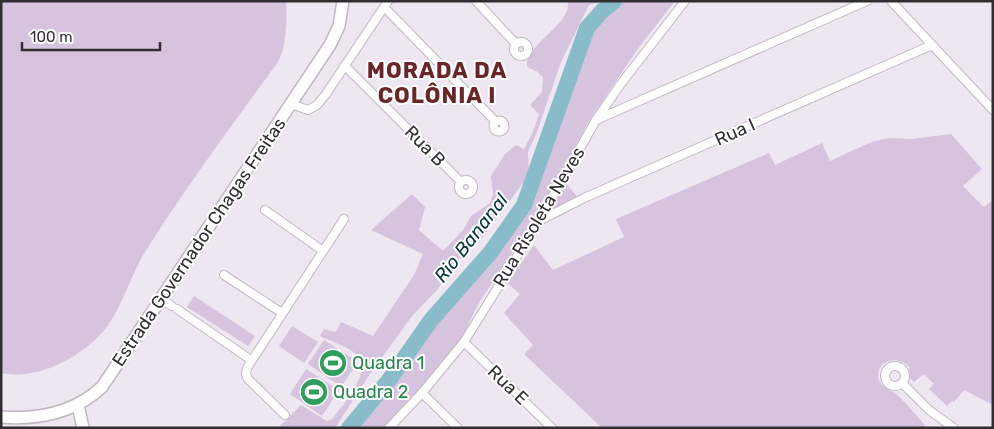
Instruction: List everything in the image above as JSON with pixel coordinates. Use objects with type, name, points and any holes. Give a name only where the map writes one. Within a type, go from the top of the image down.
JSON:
[{"type":"main road","name":"Estrada Governador Chagas Freitas","points":[[1,417],[24,417],[67,410],[78,405],[102,387],[335,36],[343,1]]},
{"type":"main road","points":[[78,405],[83,428]]},
{"type":"street","points":[[476,1],[516,44]]},
{"type":"street","name":"Rua Risoleta Neves","points":[[389,428],[422,393],[464,342],[539,220],[596,120],[620,85],[685,1]]},
{"type":"street","points":[[596,120],[867,1]]},
{"type":"street","points":[[891,1],[993,110]]},
{"type":"street","points":[[291,104],[305,109],[314,107],[346,66],[386,4],[496,122]]},
{"type":"street","name":"Rua I","points":[[539,220],[584,198],[932,45]]},
{"type":"street","name":"Rua B","points":[[346,66],[461,182]]},
{"type":"street","points":[[265,210],[322,251]]},
{"type":"street","points":[[285,415],[247,377],[246,371],[251,360],[344,219]]},
{"type":"street","points":[[224,275],[282,313]]},
{"type":"street","points":[[162,299],[251,360]]},
{"type":"street","name":"Rua E","points":[[464,342],[552,428]]},
{"type":"street","points":[[902,384],[929,410],[954,428]]},
{"type":"street","points":[[422,393],[458,428]]},
{"type":"shaded area","points":[[1,1],[286,1],[285,40],[278,62],[210,156],[145,252],[114,316],[100,335],[79,352],[55,366],[28,374],[1,373]]},
{"type":"shaded area","points":[[568,1],[602,1],[589,5],[561,62],[537,132],[528,152],[529,175],[480,241],[456,262],[437,290],[412,316],[370,374],[335,428],[278,428],[301,405],[325,420],[328,421],[333,418],[351,394],[362,366],[359,358],[352,351],[320,336],[324,329],[336,332],[341,322],[373,336],[414,275],[423,254],[371,230],[412,194],[425,207],[419,230],[443,251],[463,230],[471,216],[490,203],[493,194],[491,176],[505,154],[516,145],[524,149],[539,114],[530,105],[542,92],[543,78],[538,72],[527,67],[528,60],[536,46],[562,19],[567,10]]},
{"type":"shaded area","points":[[623,1],[675,1],[637,50],[589,121],[536,218],[478,304],[462,338],[428,380],[383,428],[356,428],[429,326],[456,295],[464,289],[495,251],[527,204],[555,128],[572,74],[587,39],[608,13]]},
{"type":"shaded area","points":[[951,134],[982,169],[963,186],[984,207],[993,200],[993,405],[964,390],[954,402],[952,401],[947,406],[929,389],[934,384],[924,374],[914,382],[910,378],[909,367],[905,363],[895,360],[885,362],[882,365],[878,376],[880,383],[903,400],[927,428],[602,428],[524,354],[533,345],[504,313],[520,294],[507,283],[534,245],[553,270],[624,237],[616,219],[769,153],[775,165],[822,143],[830,161],[869,143],[887,138],[911,139]]},
{"type":"shaded area","points":[[565,182],[579,199],[546,212]]},
{"type":"shaded area","points":[[194,296],[255,336],[248,346],[187,307]]},
{"type":"shaded area","points":[[292,326],[318,342],[304,363],[279,346]]},
{"type":"shaded area","name":"Quadra 1","points":[[324,340],[358,362],[341,387],[308,364]]},
{"type":"shaded area","name":"Quadra 2","points":[[306,369],[339,390],[322,416],[290,394]]},
{"type":"waterway","name":"Rio Bananal","points":[[349,428],[389,380],[431,320],[490,253],[524,205],[587,28],[614,1]]},
{"type":"place","name":"Quadra 1","points":[[333,363]]},
{"type":"place","name":"Quadra 2","points":[[314,392]]},
{"type":"district","name":"MORADA DA COLÔNIA I","points":[[437,82]]}]
